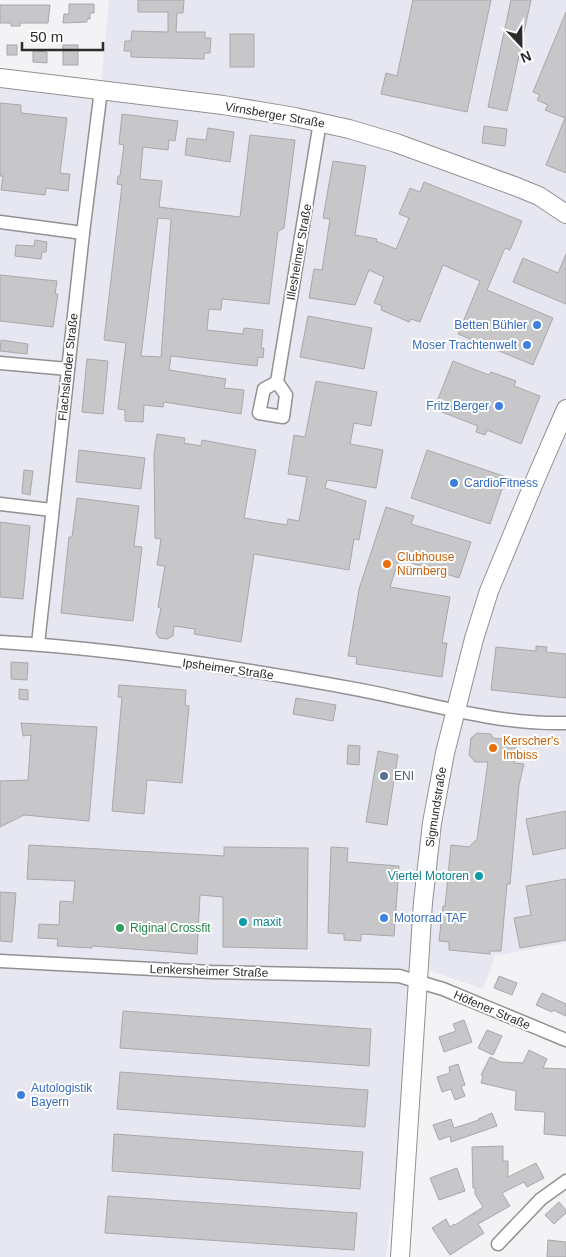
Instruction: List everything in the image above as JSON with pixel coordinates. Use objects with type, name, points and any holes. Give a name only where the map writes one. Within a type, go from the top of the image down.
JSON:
[{"type":"main road","name":"Virnsberger Straße","points":[[0,78],[223,105],[320,122],[396,143],[539,196],[566,214]]},
{"type":"main road","name":"Virnsberger Straße","points":[[539,196],[566,198]]},
{"type":"main road","name":"Sigmundstraße","points":[[400,1257],[423,902],[430,842],[445,753],[454,710],[490,591],[566,409]]},
{"type":"street","name":"Flachslander Straße","points":[[38,644],[100,90]]},
{"type":"street","name":"Illesheimer Straße","points":[[277,382],[320,122]]},
{"type":"street","points":[[0,222],[83,232]]},
{"type":"street","points":[[0,363],[68,369]]},
{"type":"street","points":[[0,504],[52,510]]},
{"type":"street","name":"Ipsheimer Straße","points":[[0,642],[38,644],[148,657],[274,675],[484,716],[532,722],[566,723]]},
{"type":"street","name":"Lenkersheimer Straße","points":[[0,961],[211,972],[387,975],[418,981]]},
{"type":"street","name":"Höfener Straße","points":[[418,981],[443,989],[566,1040]]},
{"type":"street","points":[[498,1244],[541,1199],[566,1181]]},
{"type":"shaded area","points":[[109,0],[566,0],[566,943],[495,956],[483,989],[425,969],[386,1257],[0,1257],[0,85],[100,94]]},
{"type":"building","points":[[138,0],[184,0],[183,13],[177,13],[176,32],[205,32],[205,38],[211,38],[210,53],[204,53],[204,59],[131,57],[131,51],[124,51],[125,41],[131,41],[132,31],[168,32],[168,12],[138,12]]},
{"type":"building","points":[[413,0],[491,0],[467,112],[381,94],[386,73],[397,76]]},
{"type":"building","points":[[511,0],[531,0],[507,111],[488,107]]},
{"type":"building","points":[[69,4],[94,4],[94,13],[90,13],[90,19],[87,19],[87,22],[63,23],[64,14],[69,14]]},
{"type":"building","points":[[0,5],[50,5],[48,23],[20,23],[20,26],[11,26],[11,23],[0,23]]},
{"type":"building","points":[[566,12],[566,173],[546,165],[565,118],[545,110],[548,105],[537,100],[540,95],[533,92]]},
{"type":"building","points":[[230,34],[254,34],[254,67],[230,67]]},
{"type":"building","points":[[7,45],[17,45],[17,55],[7,55]]},
{"type":"building","points":[[63,45],[78,45],[78,65],[63,65]]},
{"type":"building","points":[[33,51],[47,52],[47,63],[33,62]]},
{"type":"building","points":[[0,103],[21,105],[21,113],[67,118],[60,173],[70,174],[68,191],[46,188],[45,195],[1,190],[3,176],[0,176]]},
{"type":"building","points":[[122,114],[178,121],[175,141],[169,140],[168,150],[143,147],[140,179],[162,181],[159,207],[240,217],[250,135],[295,140],[284,228],[278,231],[269,304],[222,299],[221,310],[209,309],[207,330],[243,334],[244,328],[263,330],[261,348],[264,348],[263,358],[258,357],[257,366],[171,356],[169,370],[226,379],[224,388],[244,390],[241,414],[164,402],[163,407],[144,405],[143,422],[125,421],[125,410],[118,409],[126,343],[104,340],[122,185],[117,184],[118,176],[120,176],[124,145],[119,144]],"holes":[[[158,218],[171,219],[161,357],[141,356]]]},
{"type":"building","points":[[484,126],[507,129],[505,146],[482,143]]},
{"type":"building","points":[[208,128],[234,132],[230,162],[185,155],[187,138],[206,140]]},
{"type":"building","points":[[333,161],[366,166],[355,235],[377,239],[376,241],[396,249],[409,218],[399,214],[410,188],[420,192],[424,182],[522,221],[510,250],[505,248],[487,290],[553,318],[533,365],[458,334],[480,281],[443,265],[420,322],[411,319],[409,322],[381,310],[382,306],[374,303],[384,277],[369,270],[355,305],[309,298],[314,269],[322,270],[330,219],[323,218]]},
{"type":"building","points":[[35,240],[47,242],[46,252],[42,252],[41,259],[15,256],[16,245],[34,246]]},
{"type":"building","points":[[566,254],[566,304],[513,282],[523,258],[558,273]]},
{"type":"building","points":[[0,275],[57,281],[55,294],[58,294],[53,327],[0,321]]},
{"type":"building","points":[[308,316],[372,328],[364,369],[300,357]]},
{"type":"building","points":[[1,340],[28,344],[27,354],[0,351]]},
{"type":"building","points":[[87,359],[108,361],[103,414],[82,412]]},
{"type":"building","points":[[453,361],[489,375],[491,372],[516,381],[514,386],[540,396],[521,444],[487,430],[485,435],[476,432],[478,426],[434,409]]},
{"type":"building","points":[[316,381],[377,392],[371,426],[354,423],[350,444],[383,450],[376,488],[327,480],[325,488],[366,501],[359,540],[354,539],[349,570],[254,554],[241,642],[194,634],[195,629],[174,626],[173,636],[167,639],[159,638],[156,633],[161,608],[158,607],[165,566],[157,565],[161,539],[155,538],[154,454],[157,434],[185,438],[184,443],[201,446],[202,440],[256,450],[244,518],[287,525],[288,519],[299,521],[307,477],[288,474],[294,435],[305,437]]},
{"type":"building","points":[[79,450],[145,458],[141,489],[76,482]]},
{"type":"building","points":[[427,450],[506,477],[490,524],[411,498]]},
{"type":"building","points":[[24,470],[33,471],[30,495],[22,493]]},
{"type":"building","points":[[77,498],[139,506],[134,546],[142,547],[133,621],[61,613],[69,537],[72,537]]},
{"type":"building","points":[[386,507],[414,516],[411,524],[471,542],[459,578],[399,559],[390,587],[450,597],[442,643],[447,643],[442,677],[356,664],[357,657],[348,656],[359,589]]},
{"type":"building","points":[[0,522],[30,526],[23,599],[0,597]]},
{"type":"building","points":[[536,646],[547,647],[546,652],[566,654],[566,698],[491,690],[496,647],[536,651]]},
{"type":"building","points":[[11,662],[28,663],[27,680],[11,679]]},
{"type":"building","points":[[119,685],[186,690],[185,705],[189,706],[182,783],[147,780],[144,814],[112,811],[122,697],[118,697]]},
{"type":"building","points":[[19,689],[28,690],[28,700],[19,699]]},
{"type":"building","points":[[296,698],[336,705],[333,721],[293,714]]},
{"type":"building","points":[[21,723],[97,727],[89,821],[24,815],[0,827],[0,781],[28,780],[31,735],[23,736]]},
{"type":"building","name":"Viertel Motoren","points":[[477,733],[491,734],[493,738],[517,741],[514,763],[524,764],[519,785],[510,884],[507,884],[501,951],[490,951],[490,954],[449,950],[449,942],[439,941],[443,906],[445,906],[451,845],[469,847],[477,839],[488,762],[475,762],[469,755],[471,738]]},
{"type":"building","points":[[348,745],[360,746],[359,765],[347,764]]},
{"type":"building","points":[[378,751],[398,755],[387,825],[366,822]]},
{"type":"building","points":[[566,811],[566,848],[533,855],[526,819]]},
{"type":"building","points":[[29,845],[224,856],[224,847],[308,848],[307,949],[223,947],[223,897],[200,895],[197,954],[92,946],[92,948],[57,946],[58,939],[38,938],[39,924],[59,925],[60,901],[73,902],[75,881],[27,879]]},
{"type":"building","points":[[331,847],[348,848],[347,862],[399,866],[394,936],[361,934],[361,941],[344,940],[344,934],[328,933]]},
{"type":"building","points":[[566,879],[566,940],[520,948],[514,918],[531,915],[526,886]]},
{"type":"building","points":[[0,892],[16,893],[12,942],[0,941]]},
{"type":"building","points":[[499,976],[517,983],[512,995],[494,988]]},
{"type":"building","points":[[542,993],[566,1004],[566,1016],[536,1005]]},
{"type":"building","points":[[123,1011],[371,1029],[369,1066],[120,1048]]},
{"type":"building","points":[[464,1020],[472,1042],[444,1052],[439,1037],[456,1031],[453,1024]]},
{"type":"building","points":[[487,1030],[502,1036],[493,1055],[478,1048]]},
{"type":"building","points":[[529,1050],[547,1059],[543,1068],[566,1069],[566,1136],[544,1134],[545,1112],[515,1110],[516,1091],[481,1083],[483,1076],[481,1075],[490,1057],[501,1062],[523,1063]]},
{"type":"building","points":[[458,1064],[465,1085],[461,1086],[465,1096],[455,1100],[451,1089],[442,1092],[437,1077],[450,1073],[449,1067]]},
{"type":"building","points":[[120,1072],[368,1090],[365,1127],[117,1109]]},
{"type":"building","points":[[492,1113],[497,1126],[451,1142],[450,1136],[439,1140],[433,1125],[451,1119],[454,1128],[479,1120]]},
{"type":"building","points":[[114,1134],[363,1152],[360,1189],[112,1171]]},
{"type":"building","points":[[503,1146],[503,1161],[508,1161],[508,1177],[536,1163],[544,1178],[527,1187],[524,1182],[502,1193],[510,1206],[478,1224],[484,1233],[450,1255],[432,1228],[446,1219],[450,1227],[455,1225],[483,1207],[475,1194],[475,1188],[473,1188],[472,1147]]},
{"type":"building","points":[[457,1168],[465,1191],[439,1200],[430,1178]]},
{"type":"building","points":[[108,1196],[357,1213],[354,1250],[105,1233]]},
{"type":"building","points":[[559,1202],[566,1210],[566,1213],[554,1224],[545,1215]]},
{"type":"building","points":[[548,1240],[566,1242],[566,1257],[547,1257]]},
{"type":"place","name":"Betten Bühler","points":[[537,325]]},
{"type":"place","name":"Moser Trachtenwelt","points":[[527,345]]},
{"type":"place","name":"Fritz Berger","points":[[499,406]]},
{"type":"place","name":"CardioFitness","points":[[454,483]]},
{"type":"place","name":"Clubhouse Nürnberg","points":[[387,564]]},
{"type":"place","name":"Kerscher's Imbiss","points":[[493,748]]},
{"type":"place","name":"ENI","points":[[384,776]]},
{"type":"place","name":"Viertel Motoren","points":[[479,876]]},
{"type":"place","name":"Motorrad TAF","points":[[384,918]]},
{"type":"place","name":"maxit","points":[[243,922]]},
{"type":"place","name":"Riginal Crossfit","points":[[120,928]]},
{"type":"place","name":"Autologistik Bayern","points":[[21,1095]]}]
